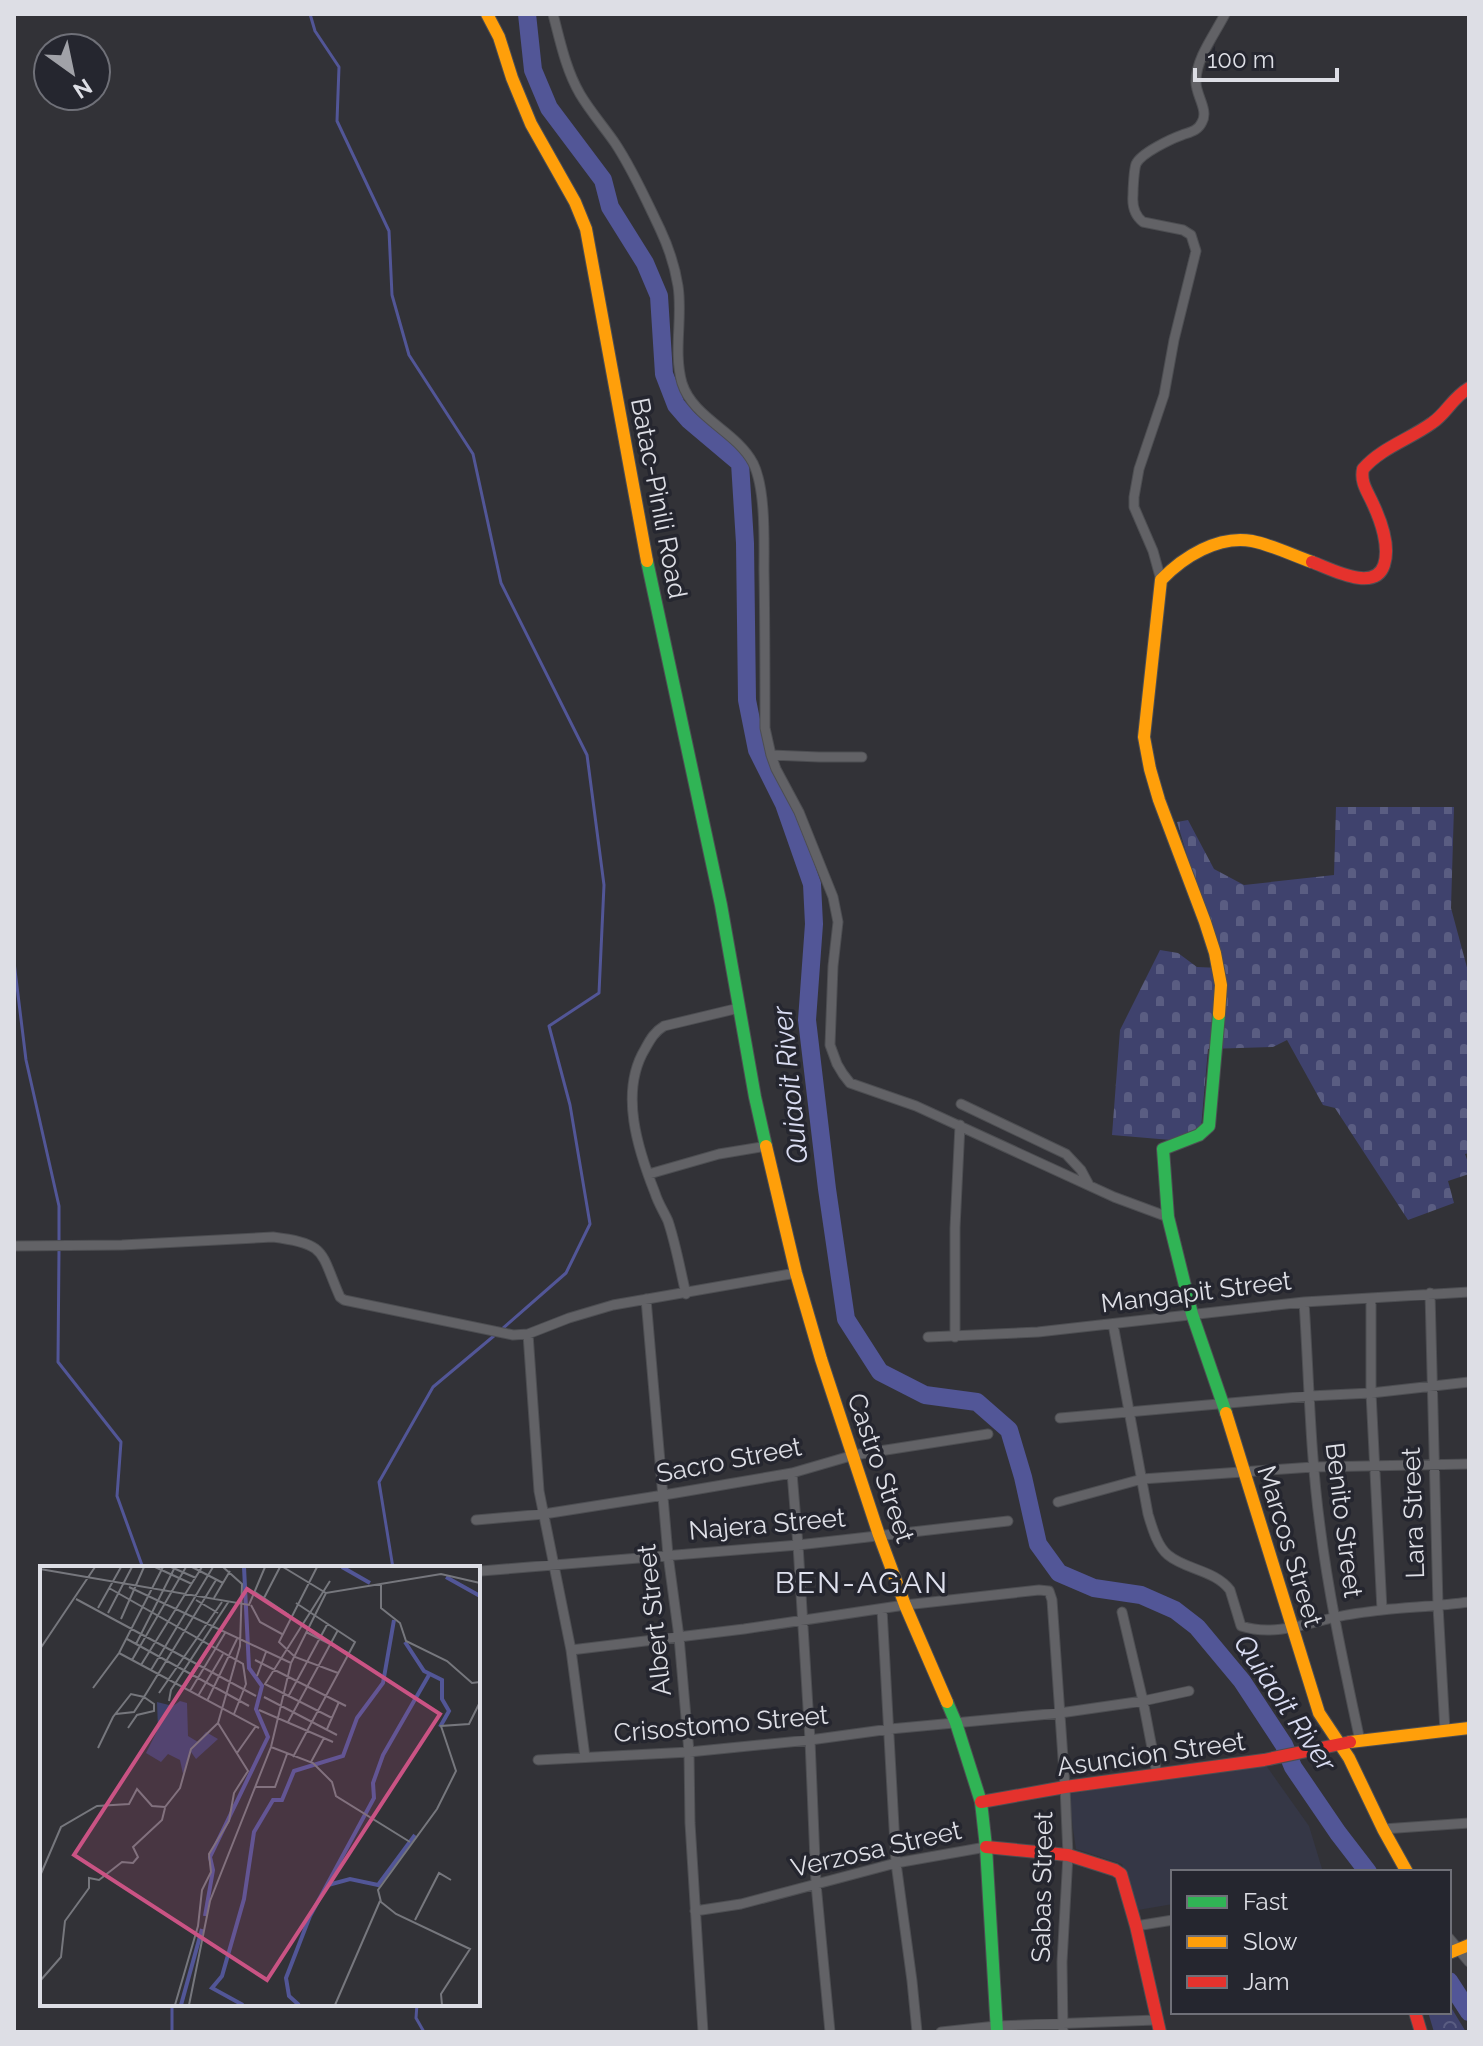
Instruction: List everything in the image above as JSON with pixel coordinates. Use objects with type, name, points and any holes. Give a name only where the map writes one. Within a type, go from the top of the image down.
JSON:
[{"type":"street","name":"Batac-Pinili Road","points":[[487,14],[500,37],[511,76],[532,127],[581,212],[586,229],[646,556],[707,833],[739,1008]]},
{"type":"street","points":[[553,14],[561,49],[579,93],[616,145],[640,186],[666,246],[679,287],[679,369],[683,386],[693,404],[746,453],[758,478],[763,522],[765,728],[776,769],[799,812],[833,897],[838,922],[830,1045],[837,1064],[850,1083],[916,1106],[1089,1185],[1168,1217]]},
{"type":"street","points":[[1161,580],[1153,551],[1134,507],[1134,497],[1139,469],[1164,395],[1196,251],[1191,235],[1183,230],[1143,222],[1135,214],[1135,169],[1138,161],[1151,150],[1200,126],[1204,111],[1195,79],[1200,61],[1225,14]]},
{"type":"street","points":[[1161,580],[1169,570],[1188,557],[1238,540],[1260,544],[1356,578],[1377,576],[1386,561],[1385,551],[1382,529],[1363,482],[1363,467],[1436,421],[1451,402],[1469,388]]},
{"type":"street","name":"Marcos Street","points":[[1161,580],[1145,725],[1146,755],[1160,805],[1198,897],[1221,985],[1209,1126],[1193,1139],[1163,1149],[1168,1217],[1192,1314],[1223,1403],[1319,1713],[1349,1758],[1406,1870]]},
{"type":"street","points":[[771,755],[862,757]]},
{"type":"street","name":"Castro Street","points":[[739,1008],[776,1190],[821,1359],[879,1535],[905,1605],[956,1723],[981,1802],[997,2029]]},
{"type":"street","points":[[686,1294],[674,1241],[636,1131],[635,1072],[639,1058],[655,1032],[664,1026],[739,1008]]},
{"type":"street","points":[[961,1104],[1066,1154],[1081,1170],[1089,1185]]},
{"type":"street","points":[[955,1337],[955,1228],[960,1125]]},
{"type":"street","points":[[649,1174],[719,1154],[767,1146]]},
{"type":"street","points":[[14,1246],[122,1245],[273,1237],[297,1240],[311,1244],[325,1260],[344,1300],[475,1328],[528,1334],[590,1311],[796,1273]]},
{"type":"street","name":"Mangapit Street","points":[[928,1337],[1038,1332],[1304,1302],[1469,1292]]},
{"type":"street","name":"Lara Street","points":[[1430,1293],[1438,1606],[1445,1731]]},
{"type":"street","points":[[1371,1298],[1371,1393],[1382,1610]]},
{"type":"street","name":"Albert Street","points":[[646,1299],[689,1752],[690,1823],[703,2032]]},
{"type":"street","name":"Benito Street","points":[[1304,1302],[1313,1467],[1320,1528],[1334,1617],[1360,1741]]},
{"type":"street","points":[[1113,1324],[1148,1514],[1154,1531],[1167,1555],[1215,1577],[1230,1590],[1243,1627],[1292,1629],[1334,1617],[1469,1602]]},
{"type":"street","name":"Crisostomo Street","points":[[528,1334],[537,1474],[571,1650],[585,1757],[689,1752],[1060,1713],[1189,1691]]},
{"type":"street","points":[[1060,1418],[1469,1382]]},
{"type":"street","name":"Sacro Street","points":[[476,1520],[544,1514],[664,1495],[792,1473],[854,1455],[988,1434]]},
{"type":"street","points":[[1058,1502],[1142,1479],[1313,1467],[1469,1464]]},
{"type":"street","points":[[792,1473],[810,1740],[816,1884],[830,2032]]},
{"type":"street","name":"Najera Street","points":[[481,1571],[798,1545],[1008,1521]]},
{"type":"street","name":"Sabas Street","points":[[905,1605],[1049,1591],[1068,1855],[1062,1962],[1063,2027]]},
{"type":"street","points":[[571,1650],[905,1605]]},
{"type":"street","points":[[882,1609],[896,1863],[917,2032]]},
{"type":"street","points":[[1122,1612],[1157,1774]]},
{"type":"street","name":"Asuncion Street","points":[[981,1802],[1279,1757],[1339,1743],[1469,1728]]},
{"type":"street","points":[[538,1760],[585,1757]]},
{"type":"street","points":[[1383,1829],[1469,1823]]},
{"type":"street","name":"Verzosa Street","points":[[695,1911],[741,1904],[896,1863],[986,1847],[1068,1855],[1115,1870],[1121,1874],[1136,1926]]},
{"type":"street","points":[[941,2032],[1158,2026],[1136,1926],[1171,1920]]},
{"type":"street","points":[[1459,1949],[1469,1962]]},
{"type":"shaded area","points":[[1265,1764],[1309,1826],[1322,1870],[1171,1870],[1171,1904],[1138,1910],[1122,1864],[1076,1849],[1068,1794]]},
{"type":"green space","points":[[1336,807],[1454,807],[1451,908],[1469,975],[1469,1153],[1465,1154],[1469,1174],[1448,1181],[1454,1203],[1408,1220],[1335,1108],[1323,1105],[1287,1040],[1273,1047],[1208,1049],[1201,1128],[1171,1140],[1112,1135],[1120,1030],[1160,950],[1178,953],[1197,967],[1221,968],[1177,822],[1188,820],[1214,869],[1244,885],[1334,875]]},
{"type":"green space","points":[[1451,2007],[1466,2032],[1434,2032],[1429,2014],[1451,2014]]},
{"type":"waterway","points":[[310,14],[315,31],[339,67],[337,121],[389,231],[392,295],[409,355],[473,454],[501,583],[587,755],[604,885],[599,993],[549,1026],[570,1105],[590,1224],[566,1273],[501,1330]]},
{"type":"waterway","name":"Quiaoit River","points":[[527,14],[533,70],[549,108],[603,180],[610,207],[645,263],[659,296],[664,374],[676,405],[740,463],[745,543],[747,700],[757,750],[784,804],[812,884],[814,924],[807,1020],[846,1319],[880,1372],[925,1395],[977,1402],[1009,1430],[1038,1544],[1059,1573],[1094,1588],[1141,1595],[1175,1610],[1197,1627],[1242,1681],[1284,1745],[1293,1767],[1366,1870]]},
{"type":"waterway","points":[[14,962],[26,1060],[59,1206],[59,1242]]},
{"type":"waterway","points":[[59,1250],[58,1362],[121,1442],[117,1496],[142,1566]]},
{"type":"waterway","points":[[393,1566],[379,1482],[433,1387],[495,1335]]},
{"type":"waterway","name":"Quiaoit River","points":[[1451,1984],[1469,2012]]},
{"type":"waterway","points":[[172,2006],[172,2032]]},
{"type":"waterway","points":[[417,2006],[416,2018],[424,2032]]},
{"type":"traffic: fast","points":[[647,561],[721,905],[766,1146]]},
{"type":"traffic: fast","points":[[1219,1014],[1209,1126],[1199,1135],[1163,1149],[1168,1217],[1192,1314],[1226,1413]]},
{"type":"traffic: fast","points":[[947,1702],[981,1802],[997,2032]]},
{"type":"traffic: slow","points":[[487,14],[499,37],[531,124],[575,202],[586,229],[647,561]]},
{"type":"traffic: slow","points":[[1219,1014],[1221,985],[1215,953],[1159,800],[1144,737],[1161,580],[1190,556],[1227,541],[1252,541],[1312,562]]},
{"type":"traffic: slow","points":[[766,1146],[796,1273],[821,1359],[879,1535],[947,1702]]},
{"type":"traffic: slow","points":[[1226,1413],[1319,1713],[1349,1758],[1406,1870]]},
{"type":"traffic: slow","points":[[1350,1742],[1469,1728]]},
{"type":"traffic: slow","points":[[1451,1952],[1469,1945]]},
{"type":"traffic: jam","points":[[1312,562],[1352,577],[1372,577],[1379,573],[1386,558],[1384,534],[1364,483],[1363,469],[1378,455],[1437,419],[1469,388]]},
{"type":"traffic: jam","points":[[981,1802],[1065,1787],[1264,1760],[1350,1742]]},
{"type":"traffic: jam","points":[[986,1847],[1068,1855],[1121,1874],[1160,2032]]},
{"type":"traffic: jam","points":[[1416,2014],[1421,2032]]},
{"type":"district","name":"BEN-AGAN","points":[[862,1582]]}]
